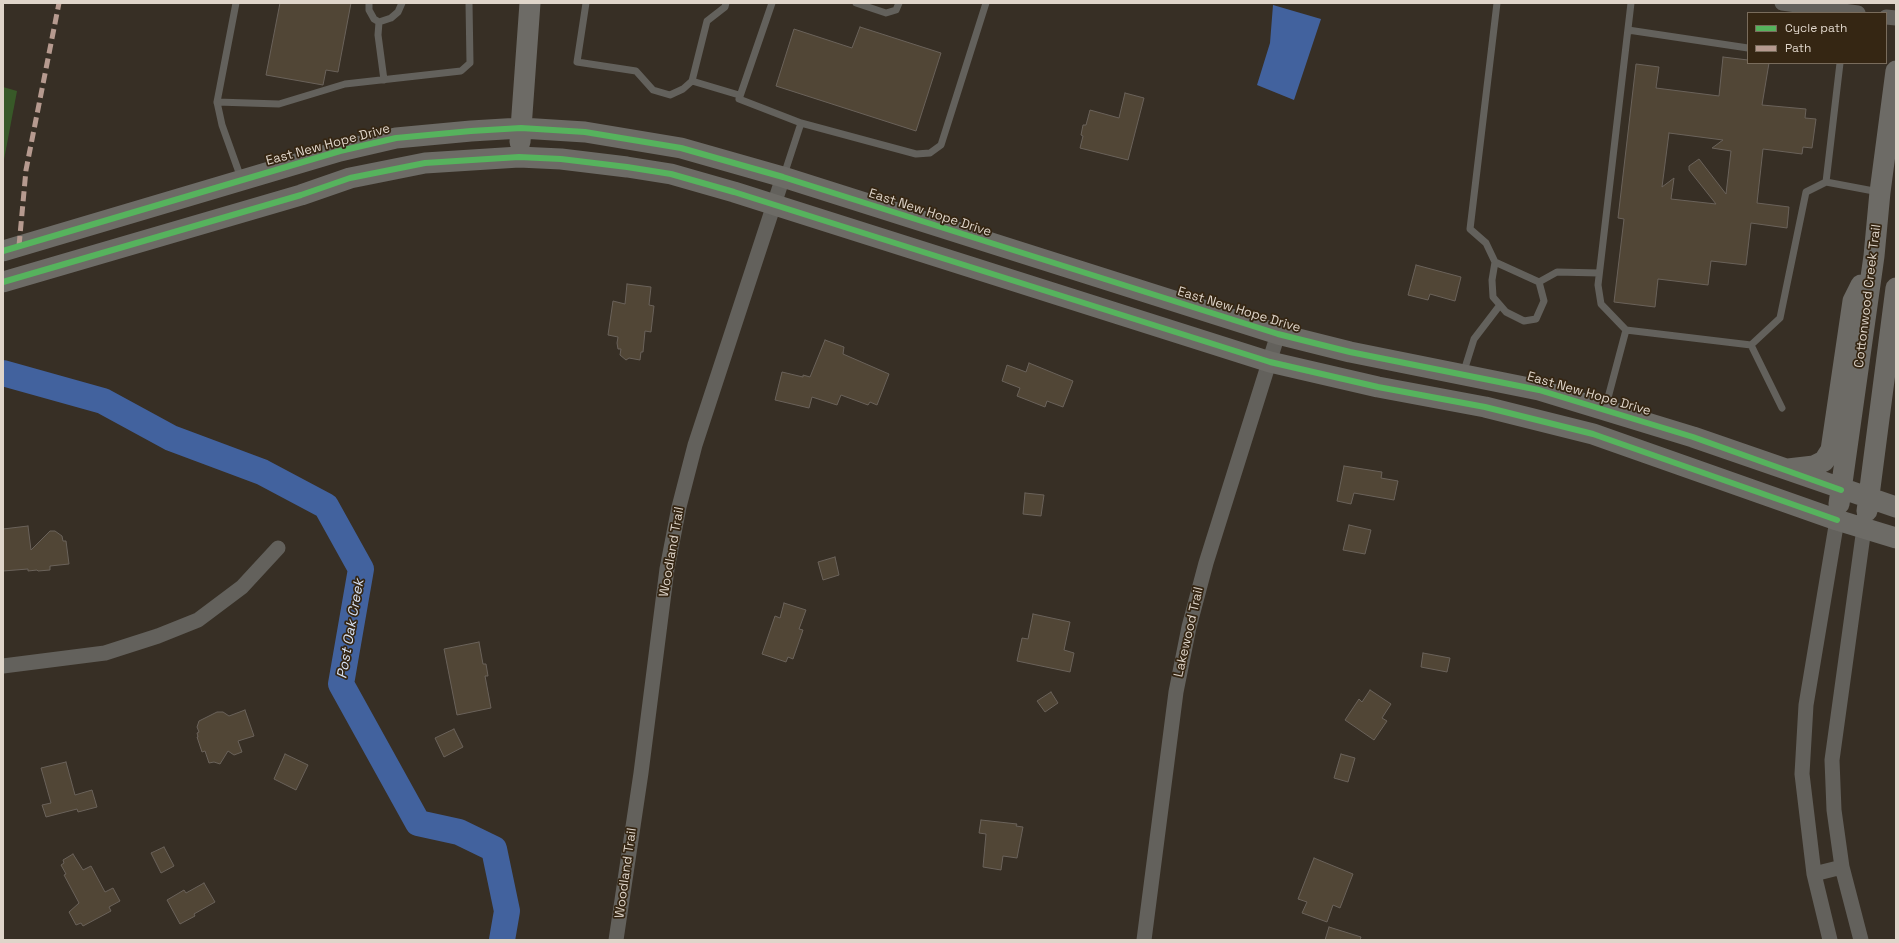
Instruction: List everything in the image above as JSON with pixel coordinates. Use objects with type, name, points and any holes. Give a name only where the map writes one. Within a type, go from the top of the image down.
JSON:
[{"type":"street","points":[[519,157],[530,3]]},
{"type":"street","points":[[1782,3],[1850,12]]},
{"type":"street","name":"Cottonwood Creek Trail","points":[[1837,520],[1874,256],[1880,192],[1896,71]]},
{"type":"street","name":"East New Hope Drive","points":[[11,248],[241,179],[340,151],[396,138],[521,128],[585,132],[681,148],[783,177],[1278,334],[1350,352],[1539,390],[1693,437],[1896,508]]},
{"type":"street","points":[[3,282],[301,195],[350,178],[425,163],[519,157],[605,164],[670,174],[774,204],[1270,362],[1355,382],[1485,407],[1593,434],[1837,520],[1896,538]]},
{"type":"street","name":"Woodland Trail","points":[[616,940],[641,773],[667,569],[679,507],[694,445],[783,177]]},
{"type":"street","points":[[11,248],[29,274]]},
{"type":"street","points":[[1785,469],[1814,466],[1824,461],[1831,450],[1853,301],[1874,256]]},
{"type":"street","name":"Cottonwood Creek Trail","points":[[1864,528],[1896,288]]},
{"type":"street","name":"Lakewood Trail","points":[[1144,940],[1176,692],[1189,627],[1206,563],[1278,334]]},
{"type":"street","points":[[1830,940],[1814,874],[1802,774],[1806,705],[1837,520]]},
{"type":"street","points":[[1861,940],[1842,867],[1834,810],[1832,760],[1864,528]]},
{"type":"street","points":[[3,666],[105,653],[158,636],[198,620],[242,587],[278,548]]},
{"type":"street","points":[[1814,874],[1842,867]]},
{"type":"lane","points":[[236,3],[217,102],[222,125],[241,179]]},
{"type":"lane","points":[[369,3],[369,10],[374,19],[380,22],[391,18],[398,12],[402,3]]},
{"type":"lane","points":[[217,102],[279,104],[345,84],[461,71],[470,63],[469,3]]},
{"type":"lane","points":[[586,3],[577,62],[636,71],[653,90],[670,94],[683,89],[692,81],[707,21],[725,7],[726,3]]},
{"type":"lane","points":[[772,3],[738,99],[801,122],[916,154],[930,153],[941,145],[986,3]]},
{"type":"lane","points":[[856,3],[886,13],[896,10],[899,3]]},
{"type":"lane","points":[[1497,3],[1470,229],[1486,243],[1496,262],[1539,282]]},
{"type":"lane","points":[[1632,3],[1598,284],[1601,304],[1626,330],[1751,345],[1780,318],[1806,192],[1826,182],[1880,192]]},
{"type":"lane","points":[[380,22],[378,35],[384,80]]},
{"type":"lane","points":[[1628,30],[1747,48]]},
{"type":"lane","points":[[1826,182],[1840,64]]},
{"type":"lane","points":[[692,81],[739,95]]},
{"type":"lane","points":[[783,177],[801,122]]},
{"type":"lane","points":[[1496,262],[1492,280],[1492,297],[1506,312],[1524,321],[1536,319],[1544,301],[1539,282]]},
{"type":"lane","points":[[1539,282],[1557,272],[1599,273]]},
{"type":"lane","points":[[1463,374],[1474,339],[1500,305]]},
{"type":"lane","points":[[1605,409],[1626,330]]},
{"type":"lane","points":[[1751,345],[1782,408]]},
{"type":"green space","points":[[3,87],[17,91],[3,165]]},
{"type":"water","points":[[1273,5],[1321,19],[1294,100],[1257,85],[1270,43]]},
{"type":"building","points":[[280,3],[351,3],[338,72],[326,70],[323,85],[266,75]]},
{"type":"building","points":[[860,27],[941,53],[916,131],[776,86],[794,29],[852,48]]},
{"type":"building","points":[[1723,57],[1747,60],[1747,64],[1769,64],[1762,105],[1806,109],[1805,118],[1816,119],[1812,148],[1803,147],[1802,154],[1763,149],[1757,203],[1789,207],[1787,228],[1751,223],[1746,265],[1711,261],[1708,285],[1658,279],[1655,307],[1614,302],[1624,219],[1618,218],[1636,64],[1659,67],[1656,88],[1719,96]],"holes":[[[1669,133],[1723,140],[1712,148],[1731,151],[1726,194],[1699,159],[1689,166],[1689,170],[1716,204],[1671,199],[1674,178],[1662,187]]]},
{"type":"building","points":[[1125,93],[1144,98],[1128,160],[1080,148],[1083,136],[1081,135],[1083,125],[1086,125],[1090,110],[1119,118]]},
{"type":"building","points":[[1416,265],[1461,277],[1455,301],[1430,294],[1428,300],[1408,295]]},
{"type":"building","points":[[627,284],[651,287],[649,305],[654,306],[651,332],[645,331],[643,352],[641,352],[640,360],[629,358],[626,360],[620,355],[621,349],[618,349],[617,343],[618,337],[608,335],[613,301],[625,304]]},
{"type":"building","points":[[825,340],[844,347],[843,354],[889,374],[877,405],[870,402],[868,405],[841,395],[837,405],[812,397],[809,408],[775,400],[782,372],[803,377],[803,375],[810,377]]},
{"type":"building","points":[[1029,363],[1073,381],[1063,407],[1047,401],[1045,407],[1017,396],[1020,388],[1002,381],[1007,365],[1026,372]]},
{"type":"building","points":[[1344,466],[1382,472],[1381,478],[1398,481],[1394,500],[1354,493],[1351,504],[1337,501]]},
{"type":"building","points":[[1025,493],[1044,495],[1041,516],[1023,514]]},
{"type":"building","points":[[1349,525],[1371,530],[1365,554],[1343,550]]},
{"type":"building","points":[[28,526],[31,550],[50,531],[55,531],[62,536],[63,541],[66,541],[69,564],[50,566],[50,570],[28,571],[28,569],[3,571],[3,529]]},
{"type":"building","points":[[835,557],[839,575],[823,580],[818,562]]},
{"type":"building","points":[[784,603],[806,610],[799,629],[803,630],[793,659],[788,657],[786,662],[762,654],[775,616],[780,618]]},
{"type":"building","points":[[1033,614],[1070,622],[1064,650],[1074,653],[1070,672],[1017,661],[1022,638],[1028,639]]},
{"type":"building","points":[[479,642],[483,664],[486,664],[488,676],[485,676],[491,708],[457,715],[444,649]]},
{"type":"building","points":[[1423,653],[1450,658],[1447,672],[1421,667]]},
{"type":"building","points":[[1370,690],[1391,704],[1382,718],[1387,721],[1374,740],[1345,720],[1359,699],[1362,702]]},
{"type":"building","points":[[1051,692],[1058,703],[1045,712],[1037,701]]},
{"type":"building","points":[[245,710],[254,736],[238,741],[242,752],[234,755],[228,751],[220,764],[214,762],[209,763],[205,751],[202,752],[197,737],[197,733],[199,732],[197,727],[199,721],[217,712],[223,712],[229,716]]},
{"type":"building","points":[[454,729],[463,747],[444,757],[435,738]]},
{"type":"building","points":[[285,754],[308,765],[296,790],[274,779]]},
{"type":"building","points":[[1341,754],[1355,758],[1348,782],[1334,778]]},
{"type":"building","points":[[66,762],[75,795],[92,790],[97,807],[78,812],[77,809],[46,817],[42,805],[51,803],[41,768]]},
{"type":"building","points":[[981,820],[1017,824],[1016,826],[1023,827],[1017,858],[1003,856],[1001,870],[983,867],[986,834],[979,833]]},
{"type":"building","points":[[164,847],[174,866],[161,873],[151,853]]},
{"type":"building","points":[[73,854],[83,870],[91,866],[105,892],[113,888],[120,901],[109,907],[111,911],[83,926],[81,923],[76,925],[69,912],[79,903],[64,875],[66,874],[61,865],[64,863],[63,860]]},
{"type":"building","points":[[1314,858],[1353,874],[1340,908],[1333,905],[1327,922],[1302,913],[1307,902],[1298,899]]},
{"type":"building","points":[[204,883],[215,902],[194,914],[195,916],[180,924],[167,900],[184,890],[186,893]]},
{"type":"building","points":[[1329,927],[1361,937],[1360,940],[1325,940]]},
{"type":"waterway","name":"Post Oak Creek","points":[[3,373],[103,401],[171,438],[262,472],[326,506],[361,569],[341,684],[418,823],[459,832],[494,849],[507,911],[502,940]]},
{"type":"marked path","points":[[19,246],[26,170],[59,3]]},
{"type":"cycle path","points":[[3,251],[340,151],[396,138],[521,128],[585,132],[681,148],[783,177],[1278,334],[1350,352],[1539,390],[1693,437],[1841,490]]},
{"type":"cycle path","points":[[3,282],[301,195],[350,178],[425,163],[519,157],[561,159],[627,167],[671,174],[734,192],[1270,362],[1378,387],[1485,407],[1593,434],[1837,520]]}]
